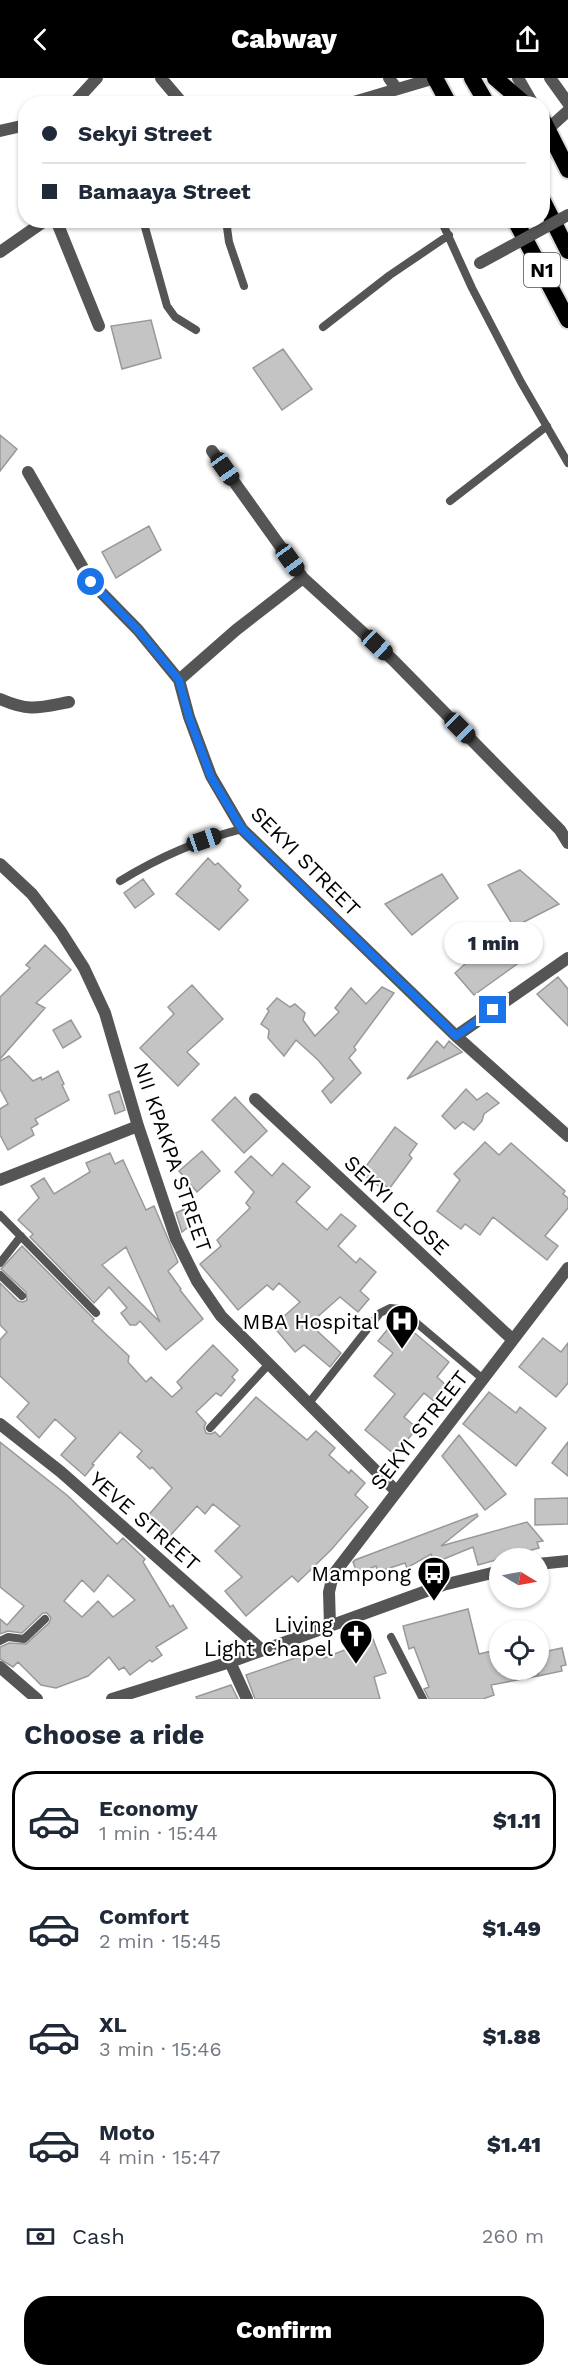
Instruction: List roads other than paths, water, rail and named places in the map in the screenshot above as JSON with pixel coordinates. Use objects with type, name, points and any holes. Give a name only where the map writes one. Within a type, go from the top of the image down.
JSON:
[{"type":"highway","points":[[435,78],[445,96]]},
{"type":"highway","points":[[472,78],[482,96]]},
{"type":"highway","points":[[495,78],[516,96]]},
{"type":"highway","points":[[550,133],[568,170]]},
{"type":"highway","name":"N1","points":[[550,215],[568,251]]},
{"type":"highway","name":"N1","points":[[519,228],[568,320]]},
{"type":"street","points":[[80,96],[97,78]]},
{"type":"street","points":[[161,78],[176,96]]},
{"type":"street","points":[[382,96],[392,83],[435,78]]},
{"type":"street","points":[[518,78],[528,96]]},
{"type":"street","points":[[550,78],[568,103]]},
{"type":"street","points":[[550,122],[568,111]]},
{"type":"street","points":[[0,131],[18,127]]},
{"type":"street","points":[[550,225],[568,215]]},
{"type":"street","points":[[0,252],[34,228]]},
{"type":"street","points":[[59,228],[99,326]]},
{"type":"street","points":[[480,263],[544,228]]},
{"type":"street","points":[[212,451],[303,578],[393,660],[564,827],[568,843]]},
{"type":"street","name":"SEKYI STREET","points":[[28,472],[91,582],[138,630],[179,680],[189,717],[211,777],[242,829],[456,1036],[568,1136]]},
{"type":"street","points":[[179,680],[236,630],[303,578]]},
{"type":"street","points":[[0,699],[20,708],[32,709],[69,702]]},
{"type":"street","name":"NII KPAKPA STREET","points":[[0,864],[32,894],[61,932],[84,968],[105,1013],[138,1126],[176,1239],[197,1281],[221,1316],[396,1491]]},
{"type":"street","points":[[456,1036],[568,958]]},
{"type":"street","name":"SEKYI CLOSE","points":[[255,1099],[513,1340]]},
{"type":"street","points":[[0,1180],[138,1126]]},
{"type":"street","name":"SEKYI STREET","points":[[330,1626],[329,1592],[333,1575],[568,1268]]},
{"type":"street","name":"YEVE STREET","points":[[0,1424],[61,1472],[262,1650]]},
{"type":"street","points":[[549,1563],[568,1561]]},
{"type":"street","points":[[112,1699],[230,1662],[443,1585],[489,1574]]},
{"type":"street","points":[[230,1662],[247,1699]]},
{"type":"street","points":[[0,1667],[38,1699]]},
{"type":"lane","points":[[145,228],[167,306],[175,317],[196,330]]},
{"type":"lane","points":[[227,228],[229,242],[244,286]]},
{"type":"lane","points":[[445,228],[472,288],[521,382],[568,464]]},
{"type":"lane","points":[[323,327],[390,275],[449,235]]},
{"type":"lane","points":[[450,501],[548,426]]},
{"type":"lane","points":[[120,881],[174,851],[242,829]]},
{"type":"lane","points":[[0,1215],[96,1313]]},
{"type":"lane","points":[[0,1263],[21,1236]]},
{"type":"lane","points":[[0,1275],[22,1296]]},
{"type":"lane","points":[[309,1403],[380,1313],[390,1308],[400,1309],[483,1379]]},
{"type":"lane","points":[[210,1428],[269,1364]]},
{"type":"lane","points":[[0,1641],[8,1637],[24,1639],[45,1619]]},
{"type":"lane","points":[[391,1637],[423,1699]]},
{"type":"place","name":"MBA Hospital","points":[[402,1350]]},
{"type":"place","name":"Mampong","points":[[434,1602]]},
{"type":"place","name":"Living Light Chapel","points":[[356,1665]]}]
